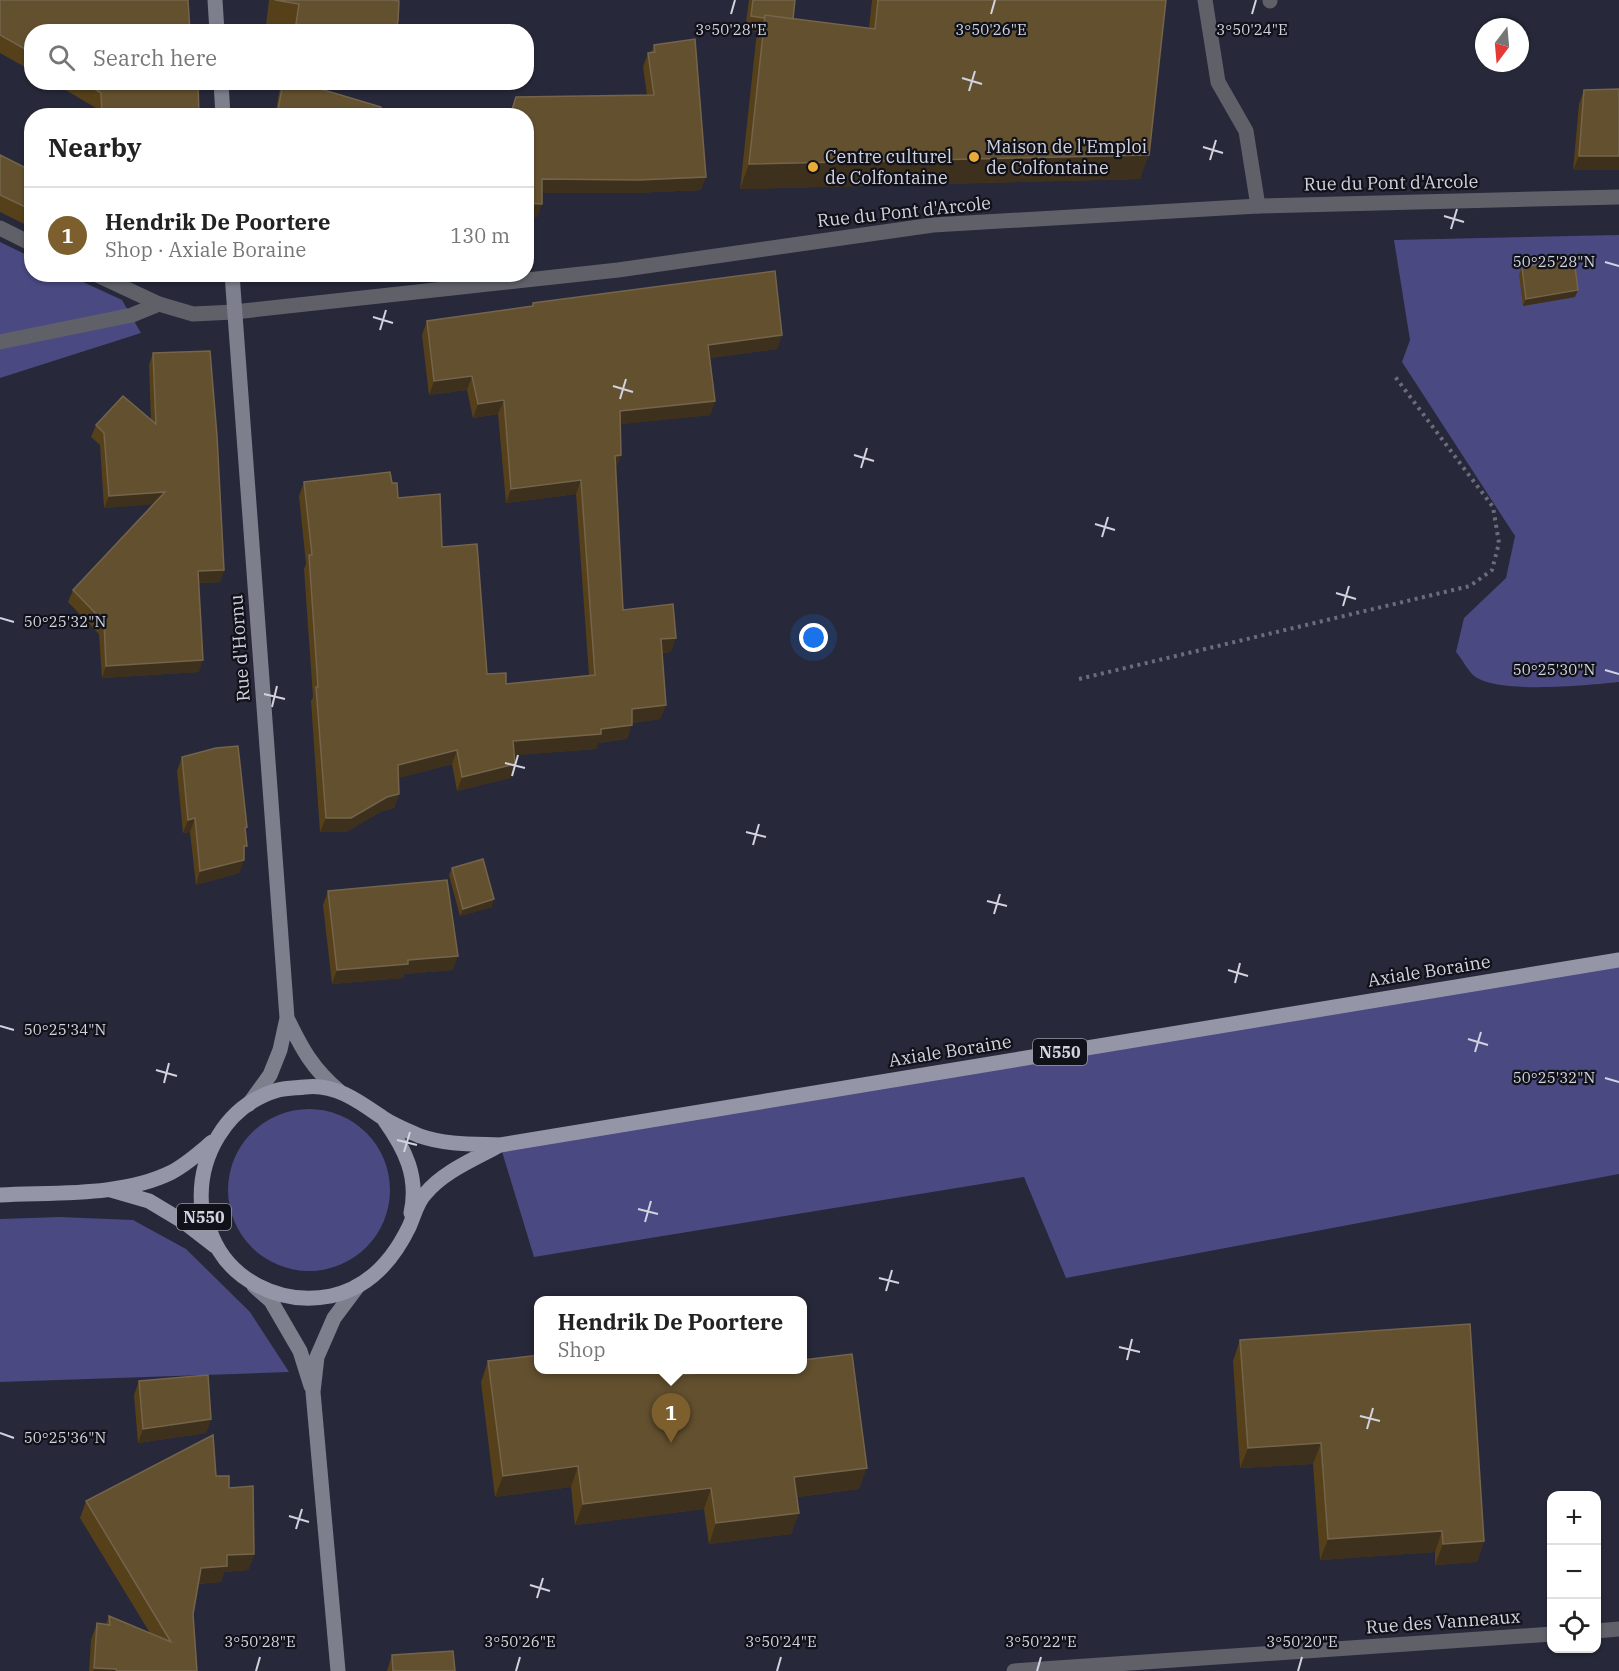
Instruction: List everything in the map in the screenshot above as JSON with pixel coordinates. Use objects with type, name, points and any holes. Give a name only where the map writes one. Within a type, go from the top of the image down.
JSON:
[{"type":"main road","name":"Axiale Boraine","points":[[500,1145],[449,1173],[424,1195],[395,1253],[379,1271],[358,1286],[331,1296],[302,1299],[274,1293],[248,1281],[230,1265],[215,1246],[202,1211],[202,1174],[214,1140],[236,1114],[249,1104],[277,1090],[309,1086],[339,1091],[364,1104],[385,1120],[418,1135],[445,1143],[500,1145],[1619,960]]},
{"type":"main road","name":"Axiale Boraine","points":[[385,1120],[402,1144],[411,1172],[413,1201],[407,1230]]},
{"type":"main road","name":"N550","points":[[0,1195],[108,1190],[151,1180],[193,1159],[214,1140]]},
{"type":"main road","name":"N550","points":[[108,1190],[149,1201],[184,1222],[215,1246]]},
{"type":"street","points":[[215,0],[216,24]]},
{"type":"street","points":[[1205,0],[1218,82],[1246,131],[1258,206]]},
{"type":"street","points":[[221,90],[223,108]]},
{"type":"street","name":"Rue du Pont d'Arcole","points":[[534,279],[618,270],[933,225],[1258,206],[1619,197]]},
{"type":"street","points":[[0,228],[24,240]]},
{"type":"street","name":"Rue du Pont d'Arcole","points":[[119,282],[159,304],[193,314],[234,312],[508,282]]},
{"type":"street","name":"Rue d'Hornu","points":[[232,282],[287,1017]]},
{"type":"street","points":[[0,342],[132,315],[159,304]]},
{"type":"street","points":[[287,1017],[303,1051],[320,1075],[339,1091]]},
{"type":"street","points":[[249,1104],[270,1075],[280,1050],[287,1017]]},
{"type":"street","points":[[248,1281],[271,1301],[300,1351],[313,1392]]},
{"type":"street","points":[[338,1671],[313,1392],[317,1357],[321,1347],[334,1318],[358,1286]]},
{"type":"street","points":[[1601,1631],[1619,1629]]},
{"type":"street","name":"Rue des Vanneaux","points":[[1014,1671],[1547,1634]]},
{"type":"path","points":[[1078,679],[1470,586],[1492,570],[1499,543],[1493,507],[1393,374]]},
{"type":"shaded area","points":[[1619,235],[1619,682],[1521,687],[1484,681],[1473,675],[1456,652],[1464,618],[1506,578],[1515,536],[1402,362],[1410,340],[1394,240]]},
{"type":"shaded area","points":[[0,242],[24,254],[24,282],[83,282],[122,300],[141,333],[0,378]]},
{"type":"shaded area","points":[[1619,961],[1619,1174],[1066,1278],[1024,1177],[534,1257],[500,1145]]},
{"type":"shaded area","points":[[309,1109],[340,1116],[354,1123],[366,1133],[376,1145],[383,1159],[390,1190],[383,1221],[376,1235],[366,1247],[354,1257],[340,1264],[309,1271],[278,1264],[264,1257],[252,1247],[242,1235],[235,1221],[228,1190],[235,1159],[242,1145],[252,1133],[264,1123],[278,1116]]},
{"type":"shaded area","points":[[60,1217],[133,1220],[186,1249],[250,1312],[289,1372],[0,1382],[0,1219]]},
{"type":"building","points":[[0,0],[188,0],[190,24],[24,24],[24,48],[0,35]]},
{"type":"building","points":[[275,0],[399,1],[398,21],[397,24],[296,24],[299,4]]},
{"type":"building","points":[[753,0],[795,0],[793,19],[765,15],[764,18],[751,16]]},
{"type":"building","points":[[878,0],[1166,0],[1149,155],[749,164],[765,15],[875,29]]},
{"type":"building","points":[[695,39],[706,177],[639,180],[542,179],[542,204],[534,204],[534,108],[513,108],[516,97],[654,95],[648,53],[655,52],[654,45]]},
{"type":"building","points":[[1619,89],[1619,156],[1579,156],[1584,90]]},
{"type":"building","points":[[96,90],[198,90],[199,108],[102,108],[101,93]]},
{"type":"building","points":[[282,90],[324,90],[381,107],[381,108],[278,108]]},
{"type":"building","points":[[0,155],[24,167],[24,206],[0,195]]},
{"type":"building","points":[[1574,259],[1578,290],[1526,299],[1522,267]]},
{"type":"building","points":[[775,271],[782,335],[708,345],[715,401],[620,411],[621,455],[615,456],[623,610],[673,604],[676,638],[661,639],[666,705],[632,709],[632,725],[601,729],[601,734],[513,741],[515,764],[462,777],[457,750],[398,765],[399,794],[387,797],[351,818],[326,818],[316,687],[318,687],[309,555],[312,555],[304,482],[390,472],[392,483],[397,483],[398,498],[440,494],[442,547],[477,544],[487,674],[506,673],[506,684],[595,675],[581,480],[511,489],[504,400],[478,404],[472,376],[434,381],[427,321],[533,306],[533,303]]},
{"type":"building","points":[[210,351],[224,570],[198,571],[203,660],[106,666],[104,622],[73,590],[165,492],[109,496],[104,433],[96,425],[123,396],[156,424],[153,353]]},
{"type":"building","points":[[238,746],[247,827],[245,828],[247,846],[244,846],[244,860],[200,871],[195,818],[188,820],[182,757],[216,748]]},
{"type":"building","points":[[483,859],[494,899],[463,909],[452,868]]},
{"type":"building","points":[[447,880],[458,956],[408,960],[408,964],[337,970],[328,891]]},
{"type":"building","points":[[1470,1324],[1484,1541],[1443,1544],[1442,1531],[1328,1539],[1321,1443],[1248,1448],[1240,1340]]},
{"type":"building","points":[[852,1354],[867,1468],[794,1477],[799,1513],[716,1523],[711,1488],[583,1504],[578,1466],[503,1476],[488,1361],[534,1356],[534,1374],[664,1374],[664,1377],[691,1374],[807,1374],[807,1360]]},
{"type":"building","points":[[208,1375],[211,1419],[143,1429],[139,1381]]},
{"type":"building","points":[[213,1435],[216,1476],[229,1476],[229,1488],[253,1486],[254,1554],[227,1555],[227,1566],[201,1568],[193,1614],[197,1671],[117,1671],[116,1669],[94,1668],[97,1623],[110,1625],[109,1616],[171,1642],[86,1501]]},
{"type":"building","points":[[453,1651],[455,1671],[393,1671],[392,1655]]},
{"type":"place","name":"Maison de l'Emploi de Colfontaine","points":[[974,157]]},
{"type":"place","name":"Centre culturel de Colfontaine","points":[[813,167]]},
{"type":"place","name":"Hendrik De Poortere","points":[[671,1443]]}]
